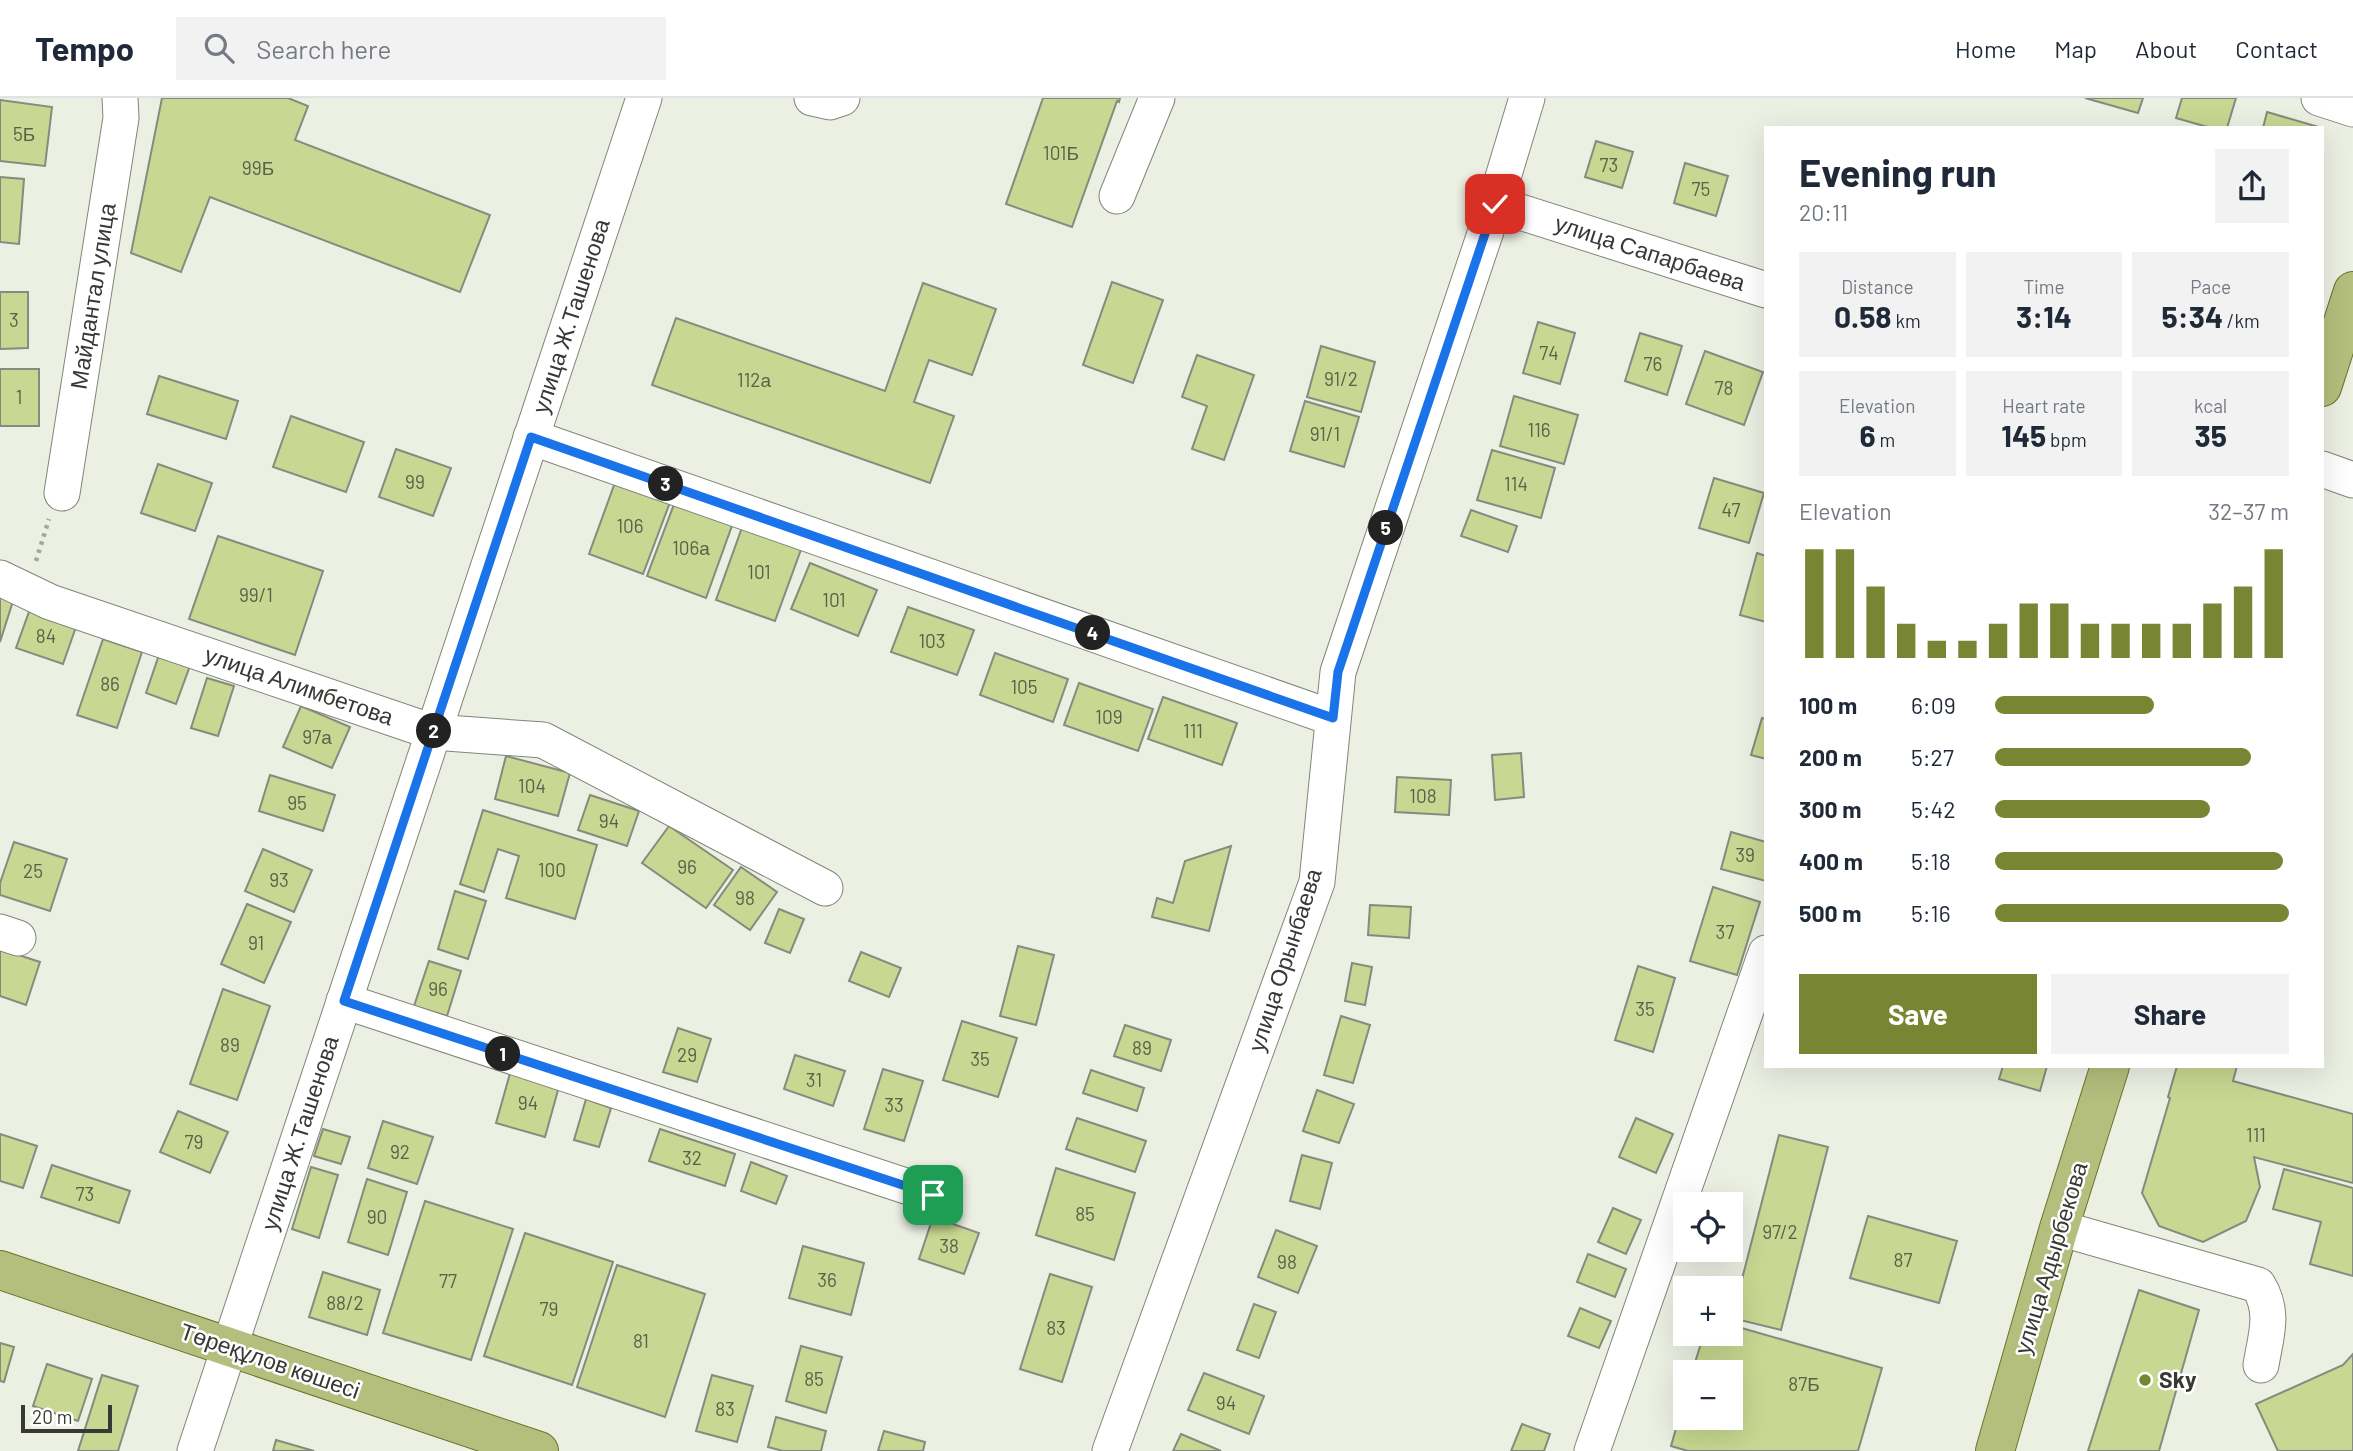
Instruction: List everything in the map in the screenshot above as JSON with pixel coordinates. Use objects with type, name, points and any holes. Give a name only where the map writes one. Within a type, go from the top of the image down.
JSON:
[{"type":"main road","points":[[2324,381],[2353,291]]},
{"type":"main road","name":"улица Адырбекова","points":[[1994,1451],[2109,1068]]},
{"type":"main road","name":"Төреқұлов көшесі","points":[[0,1270],[539,1451]]},
{"type":"street","name":"Майдантал улица","points":[[56,505],[121,118],[120,98]]},
{"type":"street","name":"улица Ж.Ташенова","points":[[195,1451],[644,98]]},
{"type":"street","points":[[812,98],[830,102],[842,98]]},
{"type":"street","points":[[1116,195],[1157,98]]},
{"type":"street","name":"улица Орынбаева","points":[[1110,1451],[1317,882],[1338,672],[1495,204],[1527,98]]},
{"type":"street","points":[[2319,98],[2353,109]]},
{"type":"street","name":"улица Сапарбаева","points":[[1495,204],[1764,289]]},
{"type":"street","points":[[531,437],[1333,718]]},
{"type":"street","points":[[2324,470],[2353,480]]},
{"type":"street","name":"улица Алимбетова","points":[[0,579],[50,602],[433,732],[543,740],[825,888]]},
{"type":"street","points":[[1592,1451],[1764,959]]},
{"type":"street","points":[[344,1001],[933,1195]]},
{"type":"street","points":[[2059,1228],[2258,1285],[2266,1299],[2268,1310],[2261,1365]]},
{"type":"path","points":[[38,553],[56,505]]},
{"type":"building","points":[[162,98],[288,98],[308,106],[295,140],[490,215],[460,292],[210,197],[181,272],[131,253]]},
{"type":"building","points":[[1043,98],[1120,98],[1072,227],[1006,204]]},
{"type":"building","points":[[2085,98],[2143,98],[2138,113]]},
{"type":"building","points":[[2182,98],[2236,98],[2228,126],[2204,126],[2176,118]]},
{"type":"building","points":[[0,100],[52,107],[45,166],[0,161]]},
{"type":"building","points":[[2267,112],[2315,126],[2264,126]]},
{"type":"building","points":[[1596,141],[1633,152],[1622,188],[1585,177]]},
{"type":"building","points":[[1685,163],[1728,176],[1716,216],[1674,203]]},
{"type":"building","points":[[0,177],[24,179],[19,244],[0,242]]},
{"type":"building","points":[[1112,282],[1163,300],[1133,383],[1083,365]]},
{"type":"building","points":[[923,283],[996,309],[972,375],[929,360],[914,402],[954,416],[930,483],[652,385],[676,318],[885,391]]},
{"type":"building","points":[[0,292],[28,292],[28,348],[0,349]]},
{"type":"building","points":[[1538,322],[1575,333],[1560,384],[1523,373]]},
{"type":"building","points":[[1640,333],[1682,346],[1667,395],[1625,381]]},
{"type":"building","points":[[1321,346],[1375,362],[1361,412],[1307,397]]},
{"type":"building","points":[[1705,351],[1763,372],[1744,425],[1686,404]]},
{"type":"building","points":[[1197,355],[1254,375],[1224,460],[1192,449],[1207,406],[1182,397]]},
{"type":"building","points":[[0,369],[39,369],[39,426],[0,426]]},
{"type":"building","points":[[159,376],[238,401],[226,439],[147,414]]},
{"type":"building","points":[[1514,396],[1578,415],[1564,464],[1500,446]]},
{"type":"building","points":[[1305,401],[1359,417],[1344,467],[1290,451]]},
{"type":"building","points":[[291,416],[364,442],[346,492],[273,467]]},
{"type":"building","points":[[396,449],[451,468],[433,516],[379,497]]},
{"type":"building","points":[[1492,450],[1555,468],[1541,518],[1477,500]]},
{"type":"building","points":[[158,464],[212,483],[195,531],[141,513]]},
{"type":"building","points":[[617,477],[672,497],[643,574],[589,554]]},
{"type":"building","points":[[1714,478],[1764,493],[1749,543],[1699,528]]},
{"type":"building","points":[[676,499],[734,520],[706,598],[647,576]]},
{"type":"building","points":[[1471,510],[1517,526],[1508,552],[1461,536]]},
{"type":"building","points":[[744,522],[803,544],[775,621],[716,600]]},
{"type":"building","points":[[218,536],[323,571],[295,655],[189,619]]},
{"type":"building","points":[[1757,553],[1764,555],[1764,621],[1740,615]]},
{"type":"building","points":[[810,563],[877,590],[858,636],[791,609]]},
{"type":"building","points":[[0,596],[13,601],[0,642]]},
{"type":"building","points":[[908,607],[974,630],[957,675],[891,652]]},
{"type":"building","points":[[30,609],[77,624],[63,664],[16,648]]},
{"type":"building","points":[[103,639],[142,652],[117,728],[77,715]]},
{"type":"building","points":[[160,652],[191,663],[176,704],[146,693]]},
{"type":"building","points":[[995,653],[1068,679],[1053,722],[980,695]]},
{"type":"building","points":[[207,678],[234,686],[218,736],[191,728]]},
{"type":"building","points":[[1079,683],[1153,709],[1138,751],[1064,725]]},
{"type":"building","points":[[1163,697],[1237,723],[1222,765],[1148,739]]},
{"type":"building","points":[[301,706],[350,727],[332,768],[283,747]]},
{"type":"building","points":[[1762,718],[1764,718],[1764,758],[1751,755]]},
{"type":"building","points":[[1521,753],[1524,797],[1495,800],[1492,755]]},
{"type":"building","points":[[506,756],[570,773],[558,816],[495,799]]},
{"type":"building","points":[[270,775],[335,795],[323,831],[259,811]]},
{"type":"building","points":[[1397,777],[1451,780],[1449,815],[1395,812]]},
{"type":"building","points":[[590,795],[639,811],[627,846],[578,830]]},
{"type":"building","points":[[483,810],[597,845],[575,919],[506,898],[519,856],[498,849],[484,892],[460,884]]},
{"type":"building","points":[[669,826],[733,870],[706,908],[642,863]]},
{"type":"building","points":[[1731,832],[1764,841],[1764,880],[1721,869]]},
{"type":"building","points":[[14,842],[67,859],[50,911],[0,895],[0,883]]},
{"type":"building","points":[[1231,846],[1209,931],[1152,917],[1157,898],[1173,903],[1185,861]]},
{"type":"building","points":[[263,849],[312,870],[294,912],[245,891]]},
{"type":"building","points":[[741,867],[777,892],[750,930],[714,905]]},
{"type":"building","points":[[1713,887],[1760,902],[1737,975],[1690,961]]},
{"type":"building","points":[[455,891],[486,901],[468,959],[438,949]]},
{"type":"building","points":[[247,904],[291,922],[264,983],[221,964]]},
{"type":"building","points":[[1370,905],[1411,907],[1409,938],[1368,935]]},
{"type":"building","points":[[779,909],[804,919],[790,953],[765,943]]},
{"type":"building","points":[[1018,946],[1054,955],[1036,1025],[1000,1016]]},
{"type":"building","points":[[0,949],[40,962],[26,1005],[0,996]]},
{"type":"building","points":[[861,952],[901,968],[889,997],[849,981]]},
{"type":"building","points":[[429,961],[461,971],[447,1016],[414,1006]]},
{"type":"building","points":[[1352,963],[1372,967],[1365,1005],[1345,1001]]},
{"type":"building","points":[[1638,966],[1675,978],[1653,1052],[1615,1040]]},
{"type":"building","points":[[223,989],[270,1006],[237,1100],[190,1084]]},
{"type":"building","points":[[1341,1016],[1370,1025],[1353,1083],[1324,1075]]},
{"type":"building","points":[[962,1021],[1017,1038],[998,1097],[943,1080]]},
{"type":"building","points":[[1125,1025],[1171,1040],[1161,1071],[1114,1056]]},
{"type":"building","points":[[678,1028],[711,1039],[697,1082],[663,1072]]},
{"type":"building","points":[[795,1055],[845,1071],[833,1106],[784,1089]]},
{"type":"building","points":[[2002,1068],[2046,1068],[2040,1091],[1999,1079]]},
{"type":"building","points":[[2176,1068],[2236,1068],[2233,1081],[2353,1114],[2353,1183],[2254,1157],[2260,1187],[2246,1221],[2203,1242],[2159,1226],[2142,1193],[2170,1098],[2168,1097]]},
{"type":"building","points":[[883,1069],[923,1081],[904,1141],[864,1129]]},
{"type":"building","points":[[511,1070],[560,1083],[545,1137],[496,1123]]},
{"type":"building","points":[[1091,1070],[1144,1088],[1137,1111],[1083,1093]]},
{"type":"building","points":[[1317,1090],[1354,1104],[1339,1143],[1303,1131]]},
{"type":"building","points":[[586,1099],[611,1108],[599,1147],[574,1140]]},
{"type":"building","points":[[178,1111],[228,1132],[210,1173],[160,1152]]},
{"type":"building","points":[[1077,1118],[1146,1141],[1135,1172],[1066,1149]]},
{"type":"building","points":[[1636,1118],[1673,1134],[1656,1173],[1619,1157]]},
{"type":"building","points":[[383,1121],[433,1137],[417,1184],[368,1168]]},
{"type":"building","points":[[323,1129],[350,1137],[341,1164],[314,1156]]},
{"type":"building","points":[[660,1129],[735,1154],[725,1186],[649,1161]]},
{"type":"building","points":[[0,1134],[37,1146],[23,1188],[0,1181]]},
{"type":"building","points":[[1779,1135],[1828,1147],[1781,1330],[1743,1321],[1743,1276]]},
{"type":"building","points":[[1302,1155],[1332,1163],[1320,1209],[1290,1201]]},
{"type":"building","points":[[751,1162],[787,1176],[776,1204],[741,1191]]},
{"type":"building","points":[[52,1165],[130,1191],[119,1223],[41,1197]]},
{"type":"building","points":[[311,1167],[338,1175],[319,1238],[292,1229]]},
{"type":"building","points":[[1056,1168],[1135,1193],[1114,1260],[1036,1235]]},
{"type":"building","points":[[2284,1169],[2353,1188],[2353,1276],[2310,1264],[2321,1222],[2273,1209]]},
{"type":"building","points":[[367,1179],[407,1192],[388,1255],[348,1242]]},
{"type":"building","points":[[425,1201],[513,1229],[471,1360],[383,1333]]},
{"type":"building","points":[[1613,1208],[1641,1220],[1626,1254],[1598,1242]]},
{"type":"building","points":[[1868,1216],[1957,1241],[1939,1303],[1850,1278]]},
{"type":"building","points":[[933,1217],[979,1233],[964,1274],[919,1259]]},
{"type":"building","points":[[1276,1230],[1317,1246],[1298,1293],[1258,1277]]},
{"type":"building","points":[[525,1233],[613,1262],[572,1385],[484,1356]]},
{"type":"building","points":[[803,1246],[864,1263],[851,1315],[789,1298]]},
{"type":"building","points":[[1588,1254],[1626,1269],[1615,1297],[1577,1282]]},
{"type":"building","points":[[617,1265],[705,1294],[665,1417],[577,1387]]},
{"type":"building","points":[[323,1272],[380,1290],[367,1335],[309,1317]]},
{"type":"building","points":[[1050,1274],[1092,1287],[1062,1382],[1020,1369]]},
{"type":"building","name":"Sky","points":[[2139,1290],[2199,1310],[2159,1451],[2088,1451]]},
{"type":"building","points":[[1254,1304],[1276,1312],[1259,1358],[1237,1350]]},
{"type":"building","points":[[1580,1308],[1611,1321],[1599,1348],[1568,1336]]},
{"type":"building","points":[[1743,1328],[1882,1368],[1858,1451],[1688,1451],[1671,1446],[1676,1430],[1743,1430],[1743,1360],[1696,1360],[1700,1346],[1743,1346]]},
{"type":"building","points":[[0,1343],[14,1347],[4,1382],[0,1381]]},
{"type":"building","points":[[801,1346],[842,1357],[826,1413],[786,1401]]},
{"type":"building","points":[[2353,1354],[2353,1451],[2278,1451],[2256,1404],[2343,1365]]},
{"type":"building","points":[[47,1364],[92,1379],[78,1421],[33,1406]]},
{"type":"building","points":[[1204,1373],[1264,1396],[1249,1434],[1188,1410]]},
{"type":"building","points":[[102,1375],[138,1386],[118,1451],[78,1451]]},
{"type":"building","points":[[712,1375],[753,1386],[737,1442],[696,1431]]},
{"type":"building","points":[[776,1417],[826,1431],[821,1451],[783,1451],[768,1447]]},
{"type":"building","points":[[1522,1424],[1550,1434],[1544,1451],[1511,1451]]},
{"type":"building","points":[[884,1431],[925,1442],[923,1451],[878,1451]]},
{"type":"building","points":[[1181,1434],[1221,1451],[1173,1451]]},
{"type":"building","points":[[276,1440],[314,1451],[273,1451]]},
{"type":"place","name":"Sky","points":[[2145,1380]]},
{"type":"route","points":[[933,1195],[344,1001],[531,437],[1333,718],[1338,672],[1495,204]]}]
